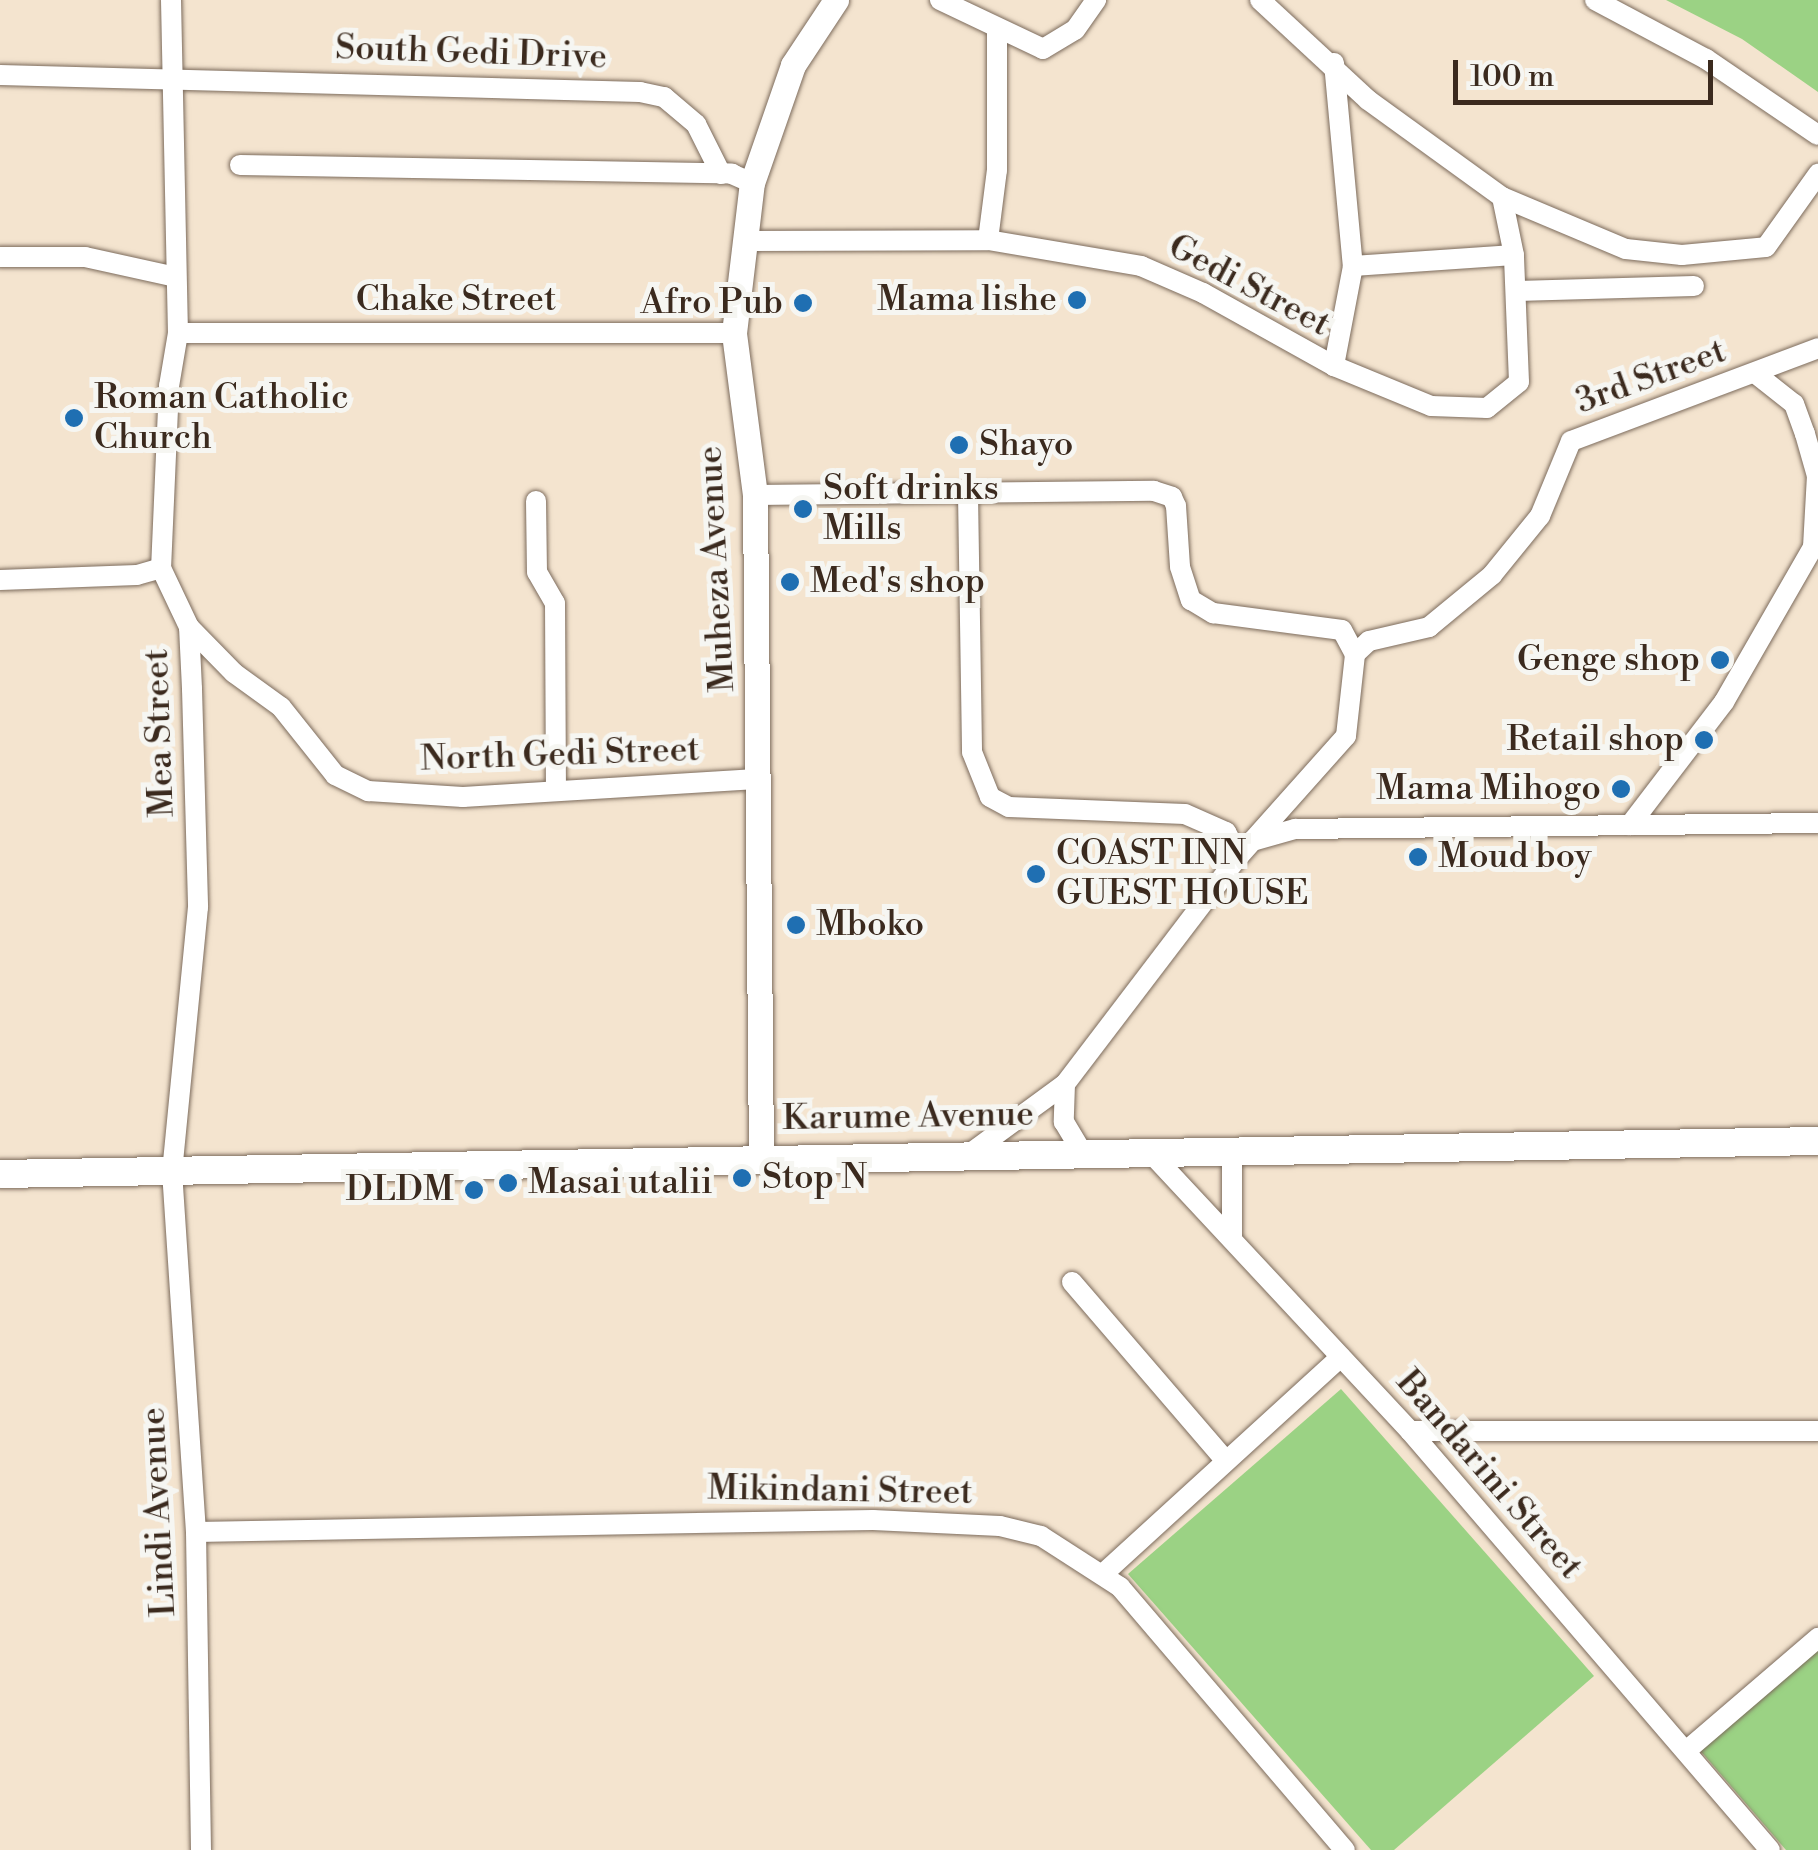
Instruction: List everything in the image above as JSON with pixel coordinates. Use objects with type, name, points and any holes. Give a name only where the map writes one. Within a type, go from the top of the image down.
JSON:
[{"type":"main road","name":"Karume Avenue","points":[[0,1174],[1081,1150],[1818,1141]]},
{"type":"street","name":"Mea Street","points":[[172,0],[178,76],[178,332],[169,386],[162,568],[189,627],[198,907],[172,1171]]},
{"type":"street","name":"Muheza Avenue","points":[[761,1158],[755,495],[734,333],[749,241],[752,183],[793,65],[836,0]]},
{"type":"street","points":[[940,0],[997,31],[1043,49],[1058,45],[1096,0]]},
{"type":"street","points":[[1260,0],[1334,63],[1368,100],[1502,197],[1591,238],[1682,255],[1772,244],[1818,174]]},
{"type":"street","points":[[1595,0],[1706,58],[1818,135]]},
{"type":"street","points":[[988,240],[997,170],[997,31]]},
{"type":"street","points":[[1334,63],[1353,266],[1334,366]]},
{"type":"street","name":"South Gedi Drive","points":[[0,75],[178,76],[640,92],[664,98],[696,124],[721,174]]},
{"type":"street","points":[[240,165],[721,174],[752,183]]},
{"type":"street","name":"Gedi Street","points":[[749,241],[988,240],[1140,266],[1203,292],[1334,366],[1431,406],[1487,408],[1518,382],[1514,256],[1502,197]]},
{"type":"street","points":[[1353,266],[1514,256]]},
{"type":"street","points":[[0,257],[84,257],[176,277]]},
{"type":"street","points":[[1517,291],[1694,286]]},
{"type":"street","name":"Chake Street","points":[[178,332],[734,333]]},
{"type":"street","name":"3rd Street","points":[[1355,654],[1370,641],[1429,627],[1492,575],[1540,516],[1571,441],[1818,348]]},
{"type":"street","points":[[1630,825],[1724,702],[1813,547],[1817,476],[1805,434],[1794,404],[1756,374]]},
{"type":"street","points":[[755,495],[1154,491],[1172,497],[1184,587],[1191,600],[1213,613],[1342,630],[1355,654],[1346,736],[1246,848],[1065,1084],[968,1155]]},
{"type":"street","points":[[968,494],[972,752],[990,797],[1009,807],[1185,814],[1226,832],[1246,848]]},
{"type":"street","points":[[536,502],[537,572],[554,602],[556,788]]},
{"type":"street","points":[[0,580],[138,575],[162,568]]},
{"type":"street","name":"North Gedi Street","points":[[189,627],[234,674],[281,708],[335,775],[368,791],[463,797],[556,788],[760,779]]},
{"type":"street","points":[[1246,848],[1295,828],[1818,823]]},
{"type":"street","points":[[1065,1084],[1064,1122],[1081,1150]]},
{"type":"street","points":[[1232,1149],[1232,1237]]},
{"type":"street","name":"Bandarini Street","points":[[1150,1151],[1410,1431],[1770,1850]]},
{"type":"street","name":"Lindi Avenue","points":[[172,1171],[196,1532],[202,1850]]},
{"type":"street","points":[[1072,1282],[1224,1459]]},
{"type":"street","points":[[1102,1574],[1224,1459],[1341,1357]]},
{"type":"street","points":[[1410,1431],[1818,1431]]},
{"type":"street","name":"Mikindani Street","points":[[196,1532],[959,1523],[1041,1536],[1102,1574],[1346,1850]]},
{"type":"street","points":[[1686,1752],[1818,1638]]},
{"type":"green space","points":[[1666,0],[1818,0],[1818,92],[1742,39]]},
{"type":"green space","points":[[1341,1389],[1594,1676],[1394,1850],[1371,1850],[1128,1574]]},
{"type":"green space","points":[[1818,1645],[1818,1850],[1786,1850],[1698,1748]]},
{"type":"place","name":"Mama lishe","points":[[1077,300]]},
{"type":"place","name":"Afro Pub","points":[[803,303]]},
{"type":"place","name":"Roman Catholic Church","points":[[74,418]]},
{"type":"place","name":"Shayo","points":[[959,445]]},
{"type":"place","name":"Soft drinks Mills","points":[[803,509]]},
{"type":"place","name":"Med's shop","points":[[790,582]]},
{"type":"place","name":"Genge shop","points":[[1720,660]]},
{"type":"place","name":"Retail shop","points":[[1704,740]]},
{"type":"place","name":"Mama Mihogo","points":[[1621,789]]},
{"type":"place","name":"Moud boy","points":[[1418,857]]},
{"type":"place","name":"COAST INN GUEST HOUSE","points":[[1036,874]]},
{"type":"place","name":"Mboko","points":[[796,925]]},
{"type":"place","name":"Stop N","points":[[742,1178]]},
{"type":"place","name":"Masai utalii","points":[[508,1183]]},
{"type":"place","name":"DLDM","points":[[474,1190]]}]
